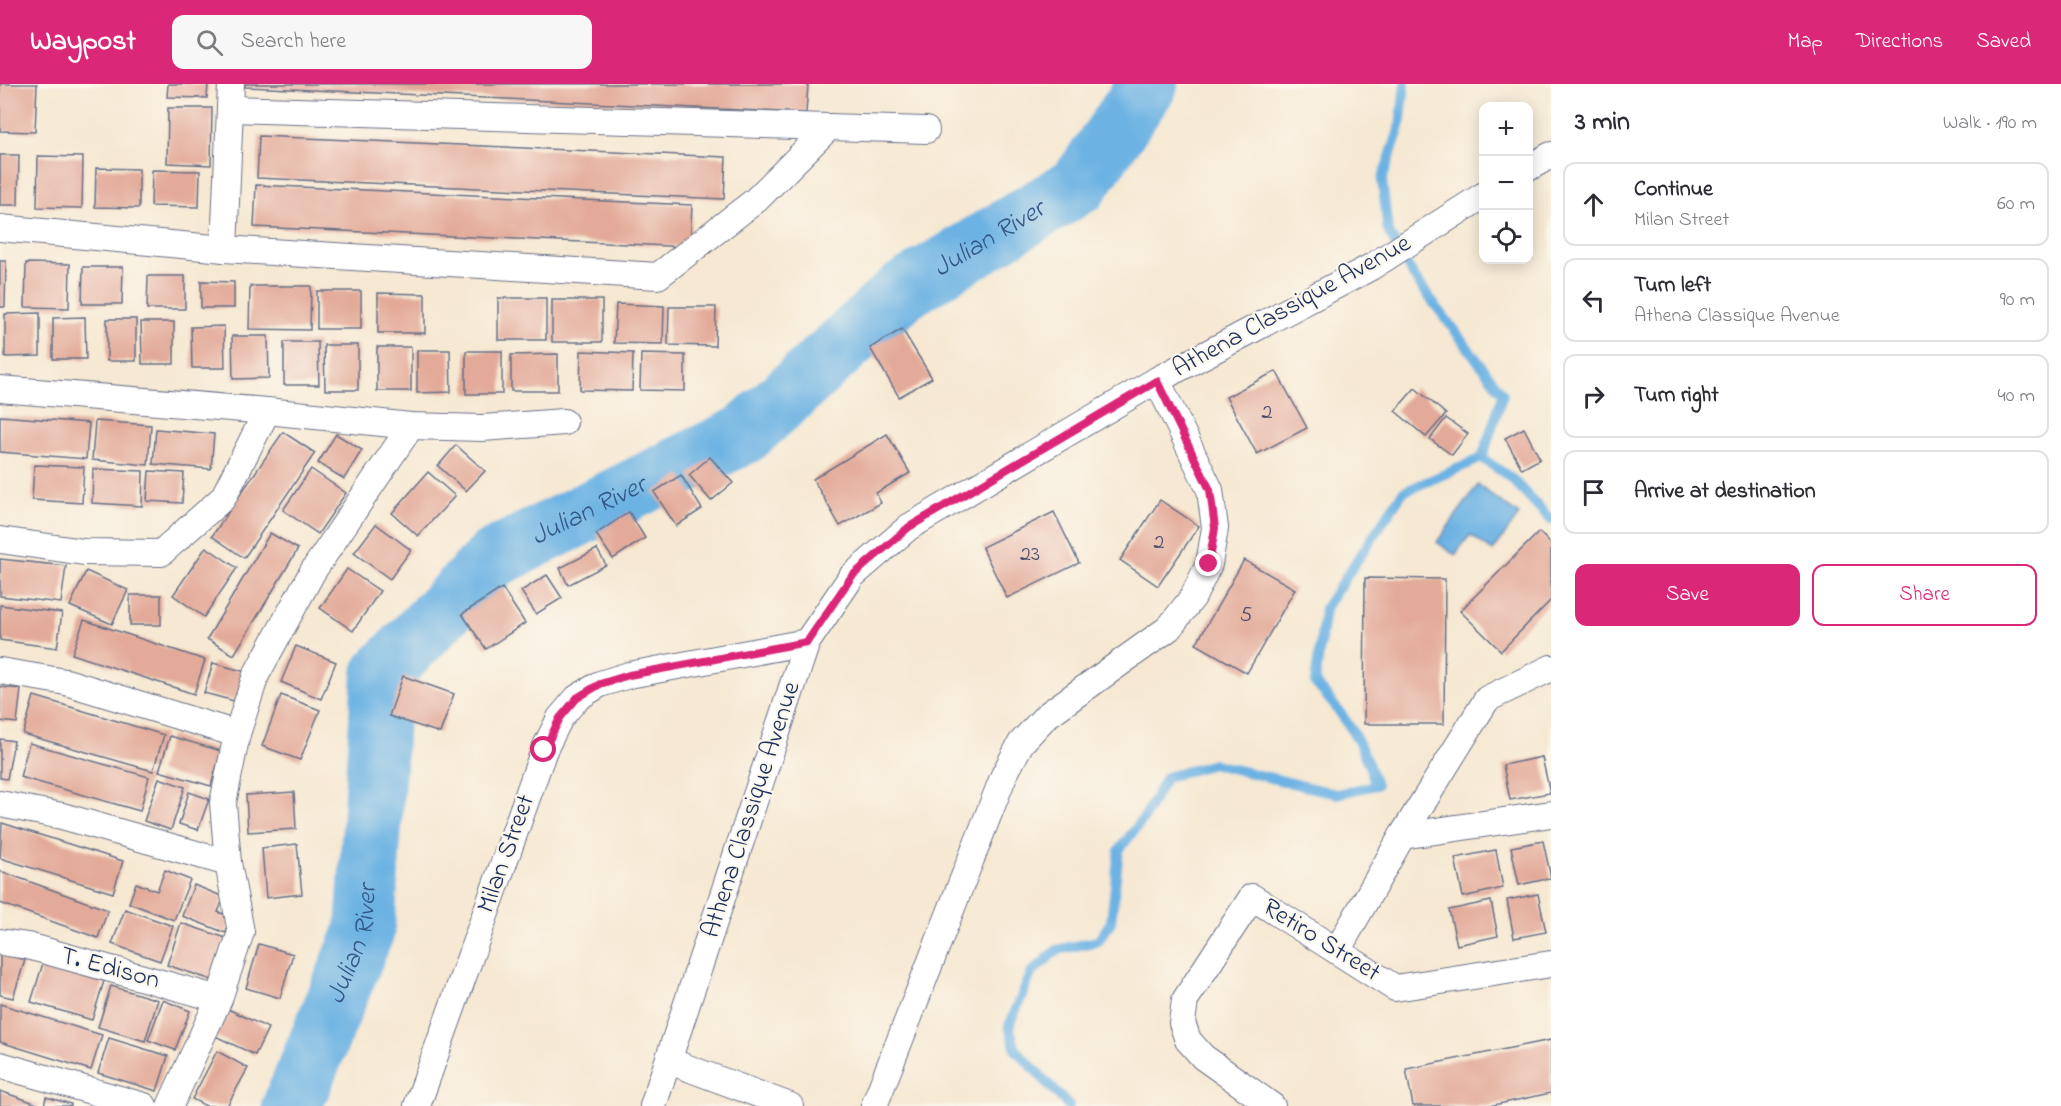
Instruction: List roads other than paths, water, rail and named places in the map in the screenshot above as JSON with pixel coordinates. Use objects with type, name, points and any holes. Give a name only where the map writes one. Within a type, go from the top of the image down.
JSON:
[{"type":"street","points":[[224,249],[230,96],[926,130]]},
{"type":"street","points":[[0,228],[224,249],[658,276],[756,200],[829,127]]},
{"type":"street","points":[[1533,165],[1551,155]]},
{"type":"street","name":"Athena Classique Avenue","points":[[653,1106],[807,642],[852,576],[909,527],[1157,381],[1371,267],[1479,198]]},
{"type":"street","points":[[874,1106],[1004,775],[1021,744],[1046,716],[1169,628],[1193,597],[1209,564],[1215,528],[1210,490],[1157,381]]},
{"type":"street","points":[[0,388],[411,426],[482,428],[564,422]]},
{"type":"street","points":[[0,540],[84,552],[161,553],[223,498],[267,411]]},
{"type":"street","points":[[170,1106],[219,999],[241,932],[228,863],[223,802],[237,734],[256,675],[313,571],[411,426]]},
{"type":"street","name":"Milan Street","points":[[417,1106],[544,750],[560,718],[577,698],[600,684],[629,675],[807,642]]},
{"type":"street","points":[[1337,951],[1402,836],[1487,699],[1551,668]]},
{"type":"street","points":[[0,671],[66,682],[237,734]]},
{"type":"street","points":[[0,804],[62,816],[228,863]]},
{"type":"street","points":[[1402,836],[1551,814]]},
{"type":"street","name":"Retiro Street","points":[[1272,1106],[1203,1057],[1188,1040],[1182,1023],[1185,1000],[1252,897],[1395,988],[1551,964]]},
{"type":"street","name":"T. Edison","points":[[0,942],[28,946],[219,999]]},
{"type":"street","points":[[669,1061],[790,1106]]},
{"type":"street","points":[[0,1065],[144,1106]]},
{"type":"water","points":[[1478,485],[1519,515],[1493,551],[1470,535],[1455,555],[1437,542]]},
{"type":"waterway","name":"Julian River","points":[[292,1106],[365,930],[382,674],[494,558],[745,434],[903,291],[1079,185],[1148,84]]},
{"type":"waterway","points":[[1069,1106],[1016,1050],[1009,1026],[1032,972],[1057,950],[1098,941],[1111,922],[1119,850],[1144,818],[1166,777],[1214,764],[1337,794],[1376,785],[1352,730],[1315,683],[1325,608],[1403,492],[1482,458],[1503,394],[1414,277],[1388,231],[1382,180],[1400,127],[1405,84]]},
{"type":"waterway","points":[[1482,458],[1511,478],[1551,520]]}]
